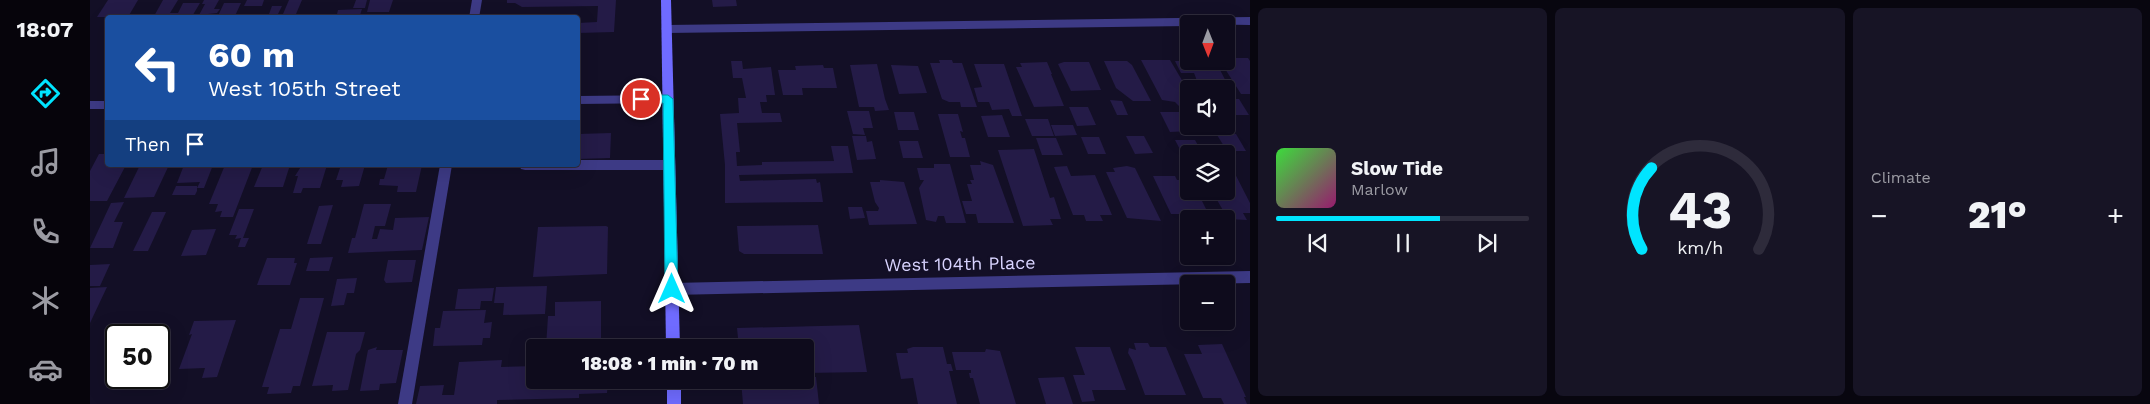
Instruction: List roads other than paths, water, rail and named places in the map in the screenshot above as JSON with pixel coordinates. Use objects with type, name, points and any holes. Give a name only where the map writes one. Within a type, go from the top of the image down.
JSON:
[{"type":"main road","points":[[666,0],[673,339]]},
{"type":"main road","points":[[674,389],[674,404]]},
{"type":"street","points":[[474,15],[477,0]]},
{"type":"street","points":[[666,29],[1250,21]]},
{"type":"street","points":[[580,100],[668,99]]},
{"type":"street","points":[[90,105],[105,104]]},
{"type":"street","points":[[580,165],[669,165]]},
{"type":"street","points":[[405,404],[446,167]]},
{"type":"street","name":"West 104th Place","points":[[672,289],[1250,277]]}]
